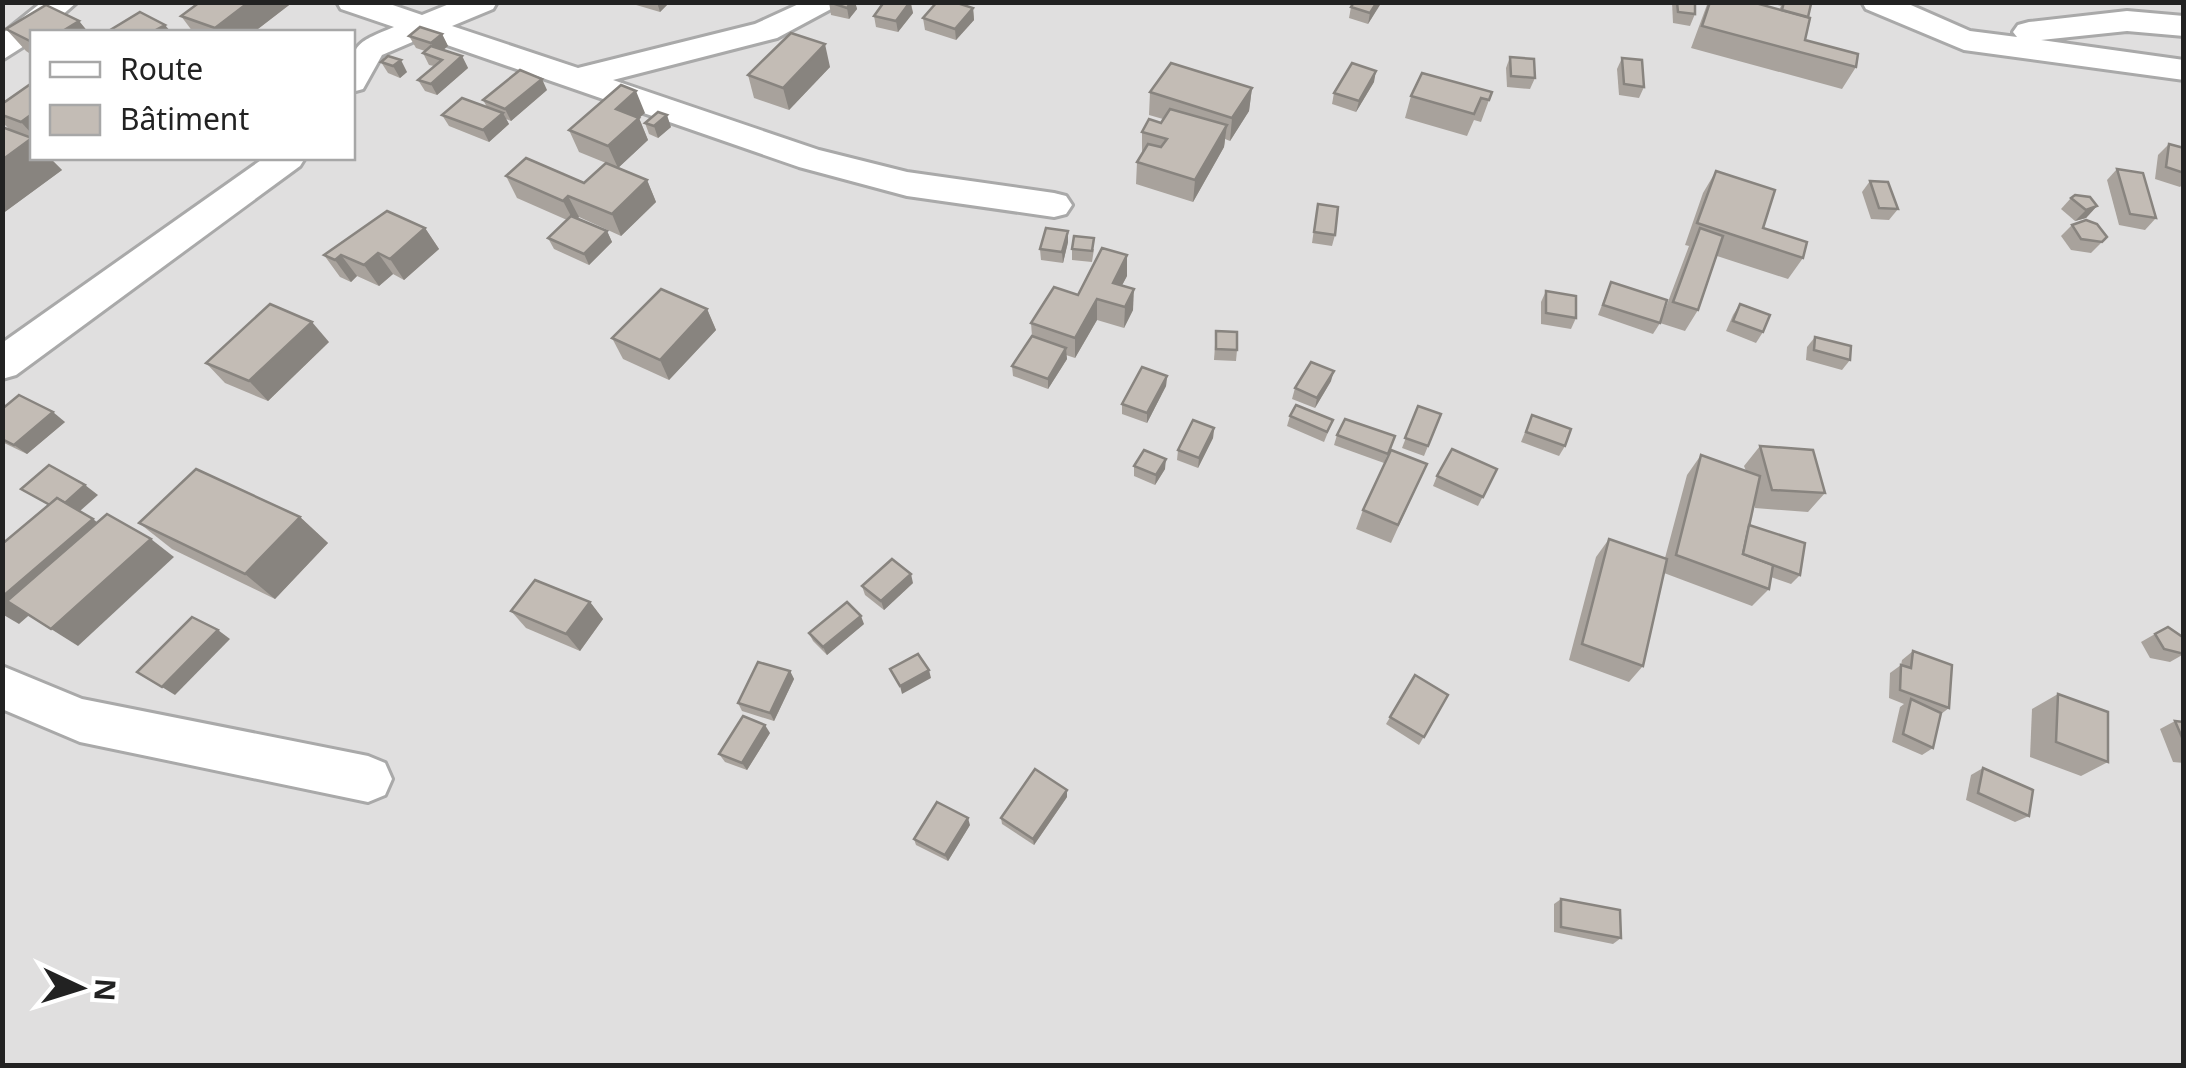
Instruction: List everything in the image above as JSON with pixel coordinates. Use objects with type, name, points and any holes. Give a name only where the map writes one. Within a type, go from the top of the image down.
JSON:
[{"type":"street","points":[[2,50],[62,2]]},
{"type":"street","points":[[352,2],[811,159],[907,184],[1054,204]]},
{"type":"street","points":[[355,76],[369,50],[482,2]]},
{"type":"street","points":[[573,80],[766,31],[828,2]]},
{"type":"street","points":[[1877,2],[1964,40],[2184,70]]},
{"type":"street","points":[[2127,21],[2168,2]]},
{"type":"street","points":[[1964,40],[2127,21],[2184,26]]},
{"type":"street","points":[[2,364],[188,226],[285,160]]},
{"type":"street","points":[[2,687],[80,720],[368,779]]},
{"type":"shaded area","points":[[3,3],[2183,3],[2183,1065],[3,1065]]},
{"type":"building","points":[[200,2],[249,2],[215,28],[181,16]]},
{"type":"building","points":[[829,2],[851,2],[847,8]]},
{"type":"building","points":[[884,2],[910,2],[896,21],[874,16]]},
{"type":"building","points":[[937,2],[973,8],[955,29],[923,18]]},
{"type":"building","points":[[1354,2],[1377,2],[1370,13],[1351,7]]},
{"type":"building","points":[[1677,2],[1695,2],[1695,14],[1678,12]]},
{"type":"building","points":[[1710,2],[1752,2],[1810,18],[1805,40],[1858,54],[1856,67],[1702,26]]},
{"type":"building","points":[[1784,2],[1811,4],[1808,17],[1782,10]]},
{"type":"building","points":[[46,5],[79,21],[64,30],[30,30],[30,41],[6,29]]},
{"type":"building","points":[[140,12],[165,25],[156,30],[110,30]]},
{"type":"building","points":[[420,27],[442,34],[431,43],[409,36]]},
{"type":"building","points":[[791,33],[825,44],[783,88],[748,75]]},
{"type":"building","points":[[431,46],[462,56],[431,84],[418,80],[442,60],[423,53]]},
{"type":"building","points":[[388,56],[401,60],[393,66],[381,62]]},
{"type":"building","points":[[1510,57],[1534,59],[1535,78],[1511,76]]},
{"type":"building","points":[[1622,58],[1642,60],[1644,87],[1624,84]]},
{"type":"building","points":[[1171,63],[1252,88],[1232,118],[1150,92]]},
{"type":"building","points":[[1352,63],[1376,71],[1359,101],[1334,93]]},
{"type":"building","points":[[520,70],[542,79],[505,109],[483,100]]},
{"type":"building","points":[[1422,73],[1492,92],[1489,100],[1481,98],[1474,114],[1411,96]]},
{"type":"building","points":[[30,84],[30,115],[21,122],[2,115],[2,104]]},
{"type":"building","points":[[621,85],[636,91],[616,109],[639,118],[608,146],[569,130]]},
{"type":"building","points":[[462,98],[503,113],[483,130],[442,115]]},
{"type":"building","points":[[1170,109],[1227,125],[1195,180],[1137,162],[1148,144],[1161,147],[1167,139],[1142,132],[1149,119],[1161,123]]},
{"type":"building","points":[[658,112],[667,115],[654,126],[645,123]]},
{"type":"building","points":[[2,127],[30,137],[30,139],[2,160]]},
{"type":"building","points":[[2169,144],[2184,148],[2184,173],[2166,167]]},
{"type":"building","points":[[526,158],[584,183],[606,163],[647,180],[612,214],[568,196],[563,201],[506,176]]},
{"type":"building","points":[[2117,169],[2143,173],[2156,218],[2130,214]]},
{"type":"building","points":[[1716,171],[1775,190],[1763,228],[1807,242],[1803,258],[1697,223]]},
{"type":"building","points":[[1870,181],[1888,182],[1898,209],[1879,208]]},
{"type":"building","points":[[2090,197],[2097,206],[2086,210],[2071,198]]},
{"type":"building","points":[[1318,204],[1338,207],[1335,235],[1314,232]]},
{"type":"building","points":[[387,211],[425,228],[390,259],[378,253],[364,265],[341,255],[335,260],[324,255]]},
{"type":"building","points":[[571,216],[607,231],[584,254],[548,238]]},
{"type":"building","points":[[2086,220],[2097,224],[2107,237],[2102,242],[2081,239],[2072,225]]},
{"type":"building","points":[[1046,228],[1068,231],[1062,252],[1040,249]]},
{"type":"building","points":[[1700,228],[1723,236],[1698,310],[1673,302]]},
{"type":"building","points":[[1074,236],[1094,238],[1092,251],[1072,249]]},
{"type":"building","points":[[1102,248],[1127,255],[1113,283],[1134,289],[1125,307],[1097,299],[1075,338],[1031,323],[1054,287],[1078,295]]},
{"type":"building","points":[[1611,282],[1667,300],[1660,323],[1603,305]]},
{"type":"building","points":[[661,289],[707,309],[660,360],[612,338]]},
{"type":"building","points":[[1546,291],[1576,296],[1576,318],[1546,313]]},
{"type":"building","points":[[270,304],[312,322],[249,381],[206,363]]},
{"type":"building","points":[[1740,304],[1770,315],[1763,332],[1733,321]]},
{"type":"building","points":[[1216,331],[1237,332],[1237,350],[1216,349]]},
{"type":"building","points":[[1032,336],[1066,348],[1048,379],[1012,366]]},
{"type":"building","points":[[1815,337],[1851,346],[1850,360],[1814,350]]},
{"type":"building","points":[[1311,362],[1334,371],[1317,398],[1295,388]]},
{"type":"building","points":[[1142,367],[1167,376],[1147,413],[1122,404]]},
{"type":"building","points":[[19,395],[53,412],[14,445],[2,439],[2,409]]},
{"type":"building","points":[[1296,405],[1333,420],[1327,432],[1290,416]]},
{"type":"building","points":[[1418,406],[1441,414],[1428,446],[1405,438]]},
{"type":"building","points":[[1532,415],[1571,429],[1565,446],[1526,432]]},
{"type":"building","points":[[1345,419],[1395,436],[1388,454],[1337,435]]},
{"type":"building","points":[[1193,420],[1214,428],[1199,458],[1178,450]]},
{"type":"building","points":[[1760,446],[1813,450],[1825,493],[1772,490]]},
{"type":"building","points":[[1452,449],[1497,469],[1483,497],[1437,476]]},
{"type":"building","points":[[1144,450],[1166,459],[1156,475],[1134,466]]},
{"type":"building","points":[[1391,450],[1427,464],[1398,525],[1363,510]]},
{"type":"building","points":[[1701,455],[1760,476],[1743,554],[1773,565],[1769,589],[1676,555]]},
{"type":"building","points":[[49,465],[85,485],[65,503],[57,498],[50,505],[21,489]]},
{"type":"building","points":[[196,469],[300,517],[245,574],[139,523]]},
{"type":"building","points":[[57,498],[93,519],[2,597],[2,544]]},
{"type":"building","points":[[107,514],[151,539],[51,629],[7,601]]},
{"type":"building","points":[[1749,525],[1805,543],[1800,575],[1743,554]]},
{"type":"building","points":[[1609,539],[1667,559],[1643,666],[1582,644]]},
{"type":"building","points":[[892,559],[911,574],[881,601],[862,586]]},
{"type":"building","points":[[535,580],[590,602],[566,634],[511,611]]},
{"type":"building","points":[[847,602],[861,616],[823,647],[809,633]]},
{"type":"building","points":[[192,617],[218,630],[162,687],[137,672]]},
{"type":"building","points":[[2168,627],[2184,638],[2184,654],[2164,649],[2155,634]]},
{"type":"building","points":[[1913,651],[1952,665],[1949,708],[1900,690],[1901,665],[1911,668]]},
{"type":"building","points":[[918,654],[929,670],[900,686],[890,669]]},
{"type":"building","points":[[758,662],[790,671],[770,713],[738,703]]},
{"type":"building","points":[[1415,675],[1448,695],[1424,737],[1390,717]]},
{"type":"building","points":[[2058,694],[2108,712],[2108,762],[2056,742]]},
{"type":"building","points":[[1911,699],[1941,713],[1933,748],[1903,734]]},
{"type":"building","points":[[743,716],[765,725],[742,763],[719,754]]},
{"type":"building","points":[[2175,721],[2184,722],[2184,742]]},
{"type":"building","points":[[1983,768],[2033,790],[2029,816],[1978,793]]},
{"type":"building","points":[[1035,769],[1067,790],[1033,839],[1001,818]]},
{"type":"building","points":[[937,802],[968,818],[945,855],[914,839]]},
{"type":"building","points":[[1561,899],[1620,910],[1621,938],[1561,927]]}]
